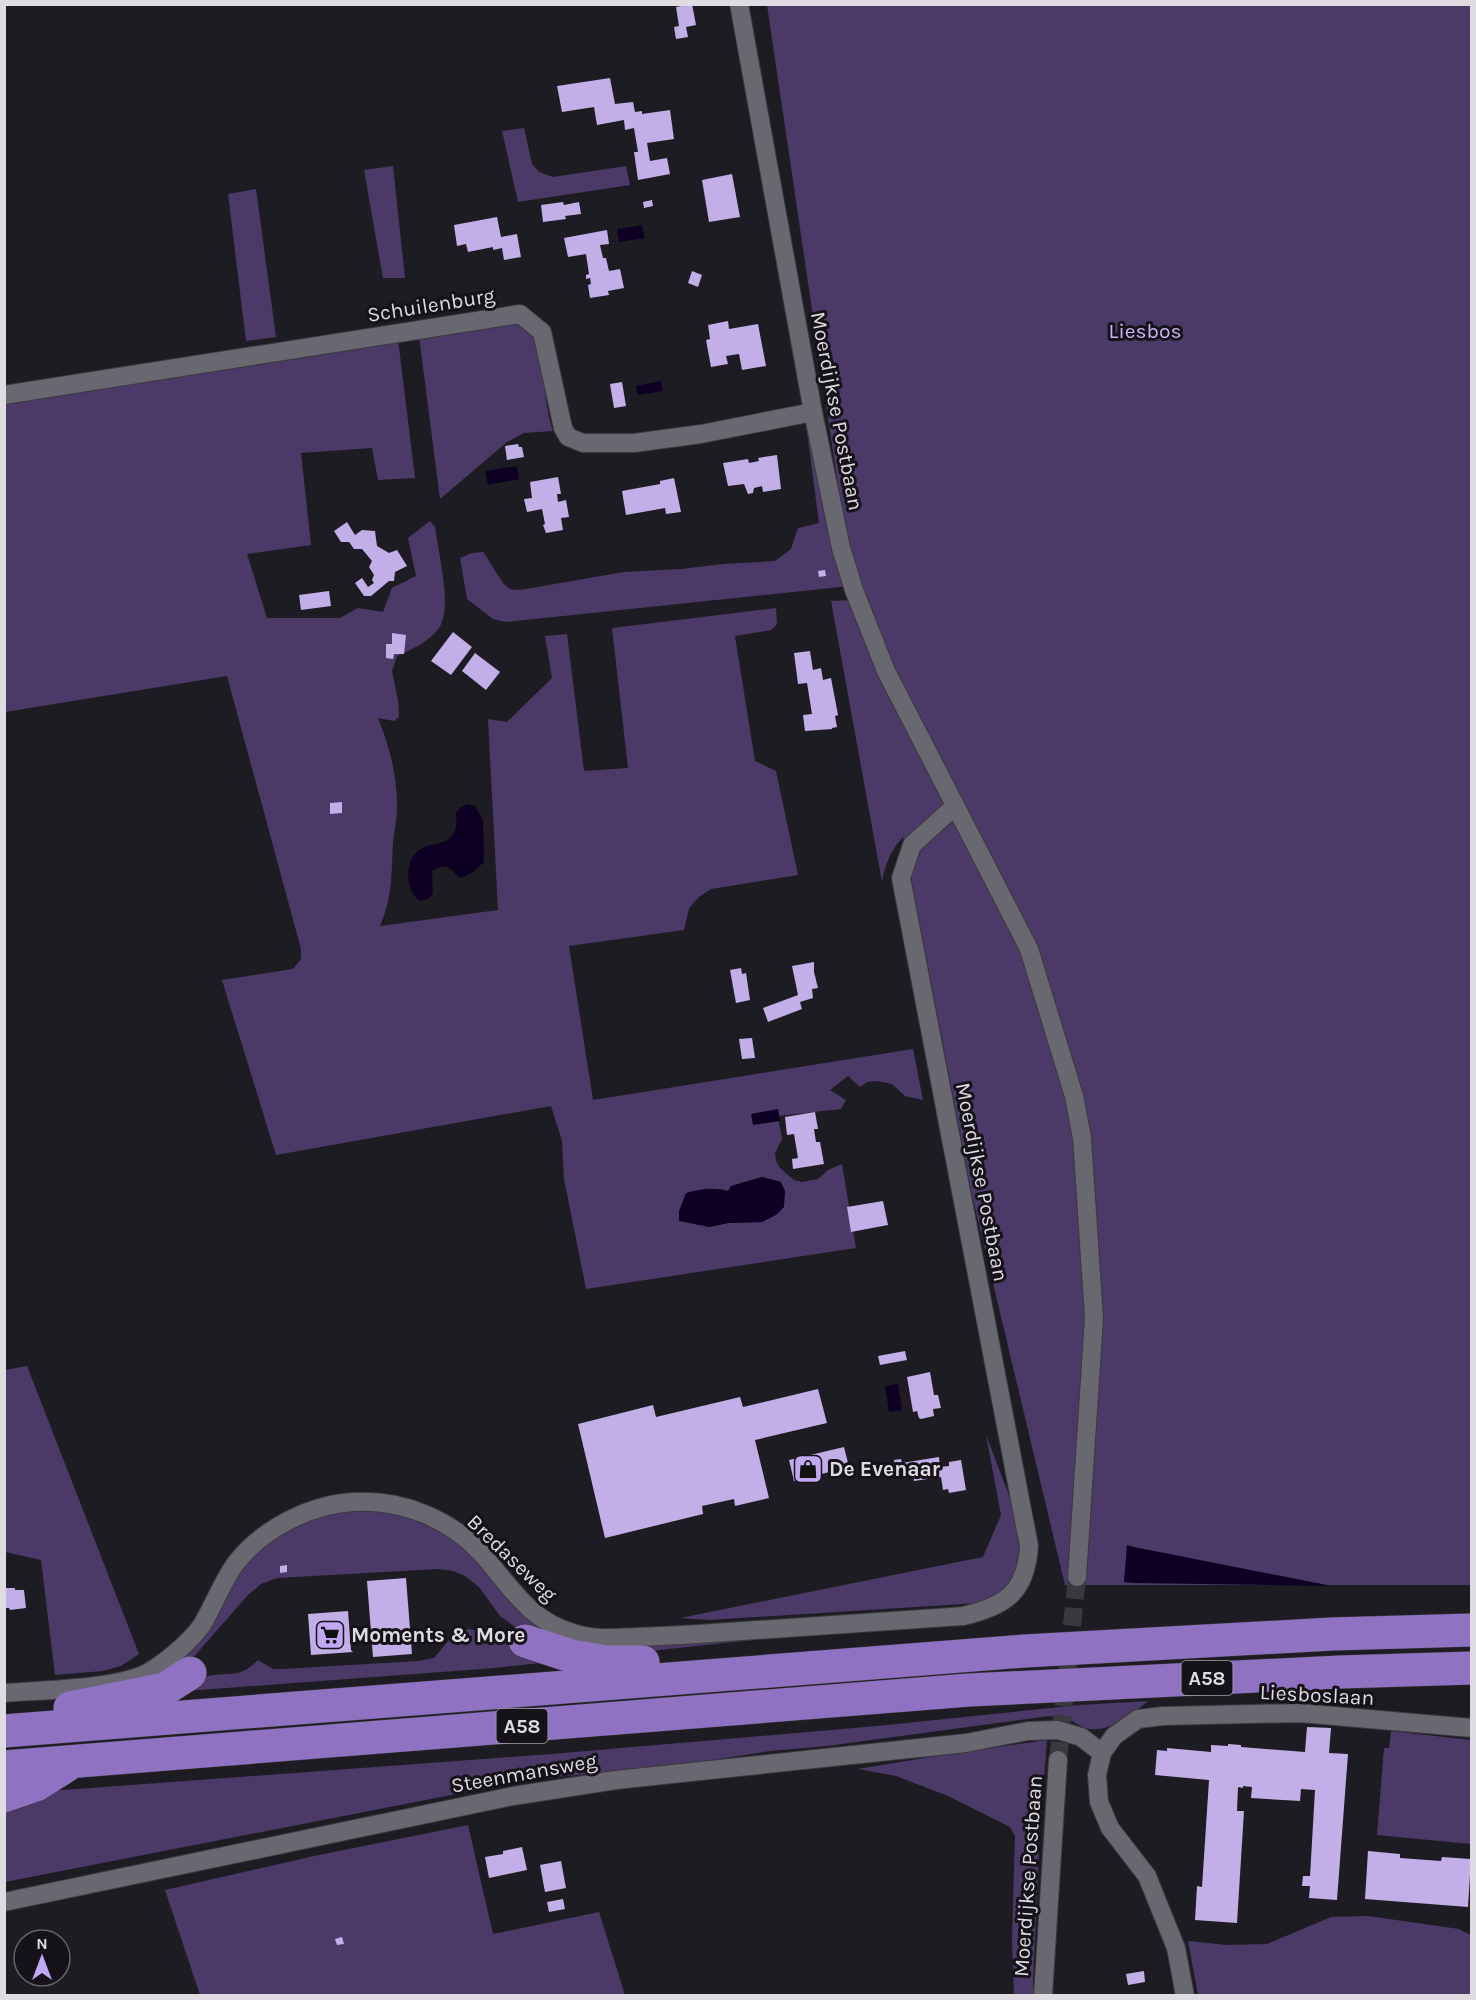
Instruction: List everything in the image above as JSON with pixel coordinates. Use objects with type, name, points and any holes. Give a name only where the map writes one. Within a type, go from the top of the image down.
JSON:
[{"type":"highway","name":"A58","points":[[4,1731],[812,1666],[1115,1645],[1332,1634],[1472,1630]]},
{"type":"highway","name":"A58","points":[[525,1641],[571,1656],[606,1662],[723,1658],[812,1666]]},
{"type":"highway","name":"A58","points":[[4,1767],[969,1690],[1472,1668]]},
{"type":"highway","points":[[4,1722],[165,1689],[190,1673]]},
{"type":"highway","name":"A58","points":[[4,1796],[36,1785],[76,1761]]},
{"type":"street","name":"Moerdijkse Postbaan","points":[[739,4],[813,412],[841,548],[854,590],[886,671],[1029,949],[1074,1096],[1082,1138],[1094,1318],[1077,1576]]},
{"type":"street","name":"Schuilenburg","points":[[4,395],[520,314],[542,332],[563,428],[568,437],[583,443],[634,443],[690,436],[813,412]]},
{"type":"street","name":"Moerdijkse Postbaan","points":[[955,806],[912,844],[901,878],[1029,1546],[1027,1567],[1020,1586]]},
{"type":"street","name":"Bredaseweg","points":[[4,1693],[99,1684],[130,1679],[148,1672],[174,1653],[200,1628],[236,1563],[261,1539],[290,1520],[321,1508],[353,1502],[391,1504],[423,1513],[458,1531],[479,1550],[523,1604],[544,1621],[593,1639],[675,1636],[963,1616],[983,1612],[1001,1603],[1020,1586]]},
{"type":"street","name":"Liesboslaan","points":[[1102,1753],[1114,1736],[1138,1719],[1163,1716],[1300,1713],[1472,1728]]},
{"type":"street","name":"Steenmansweg","points":[[4,1902],[513,1796],[616,1780],[966,1743],[1028,1731],[1058,1730],[1081,1737],[1102,1753]]},
{"type":"street","points":[[1102,1753],[1097,1775],[1099,1802],[1110,1828],[1147,1876],[1176,1948],[1185,1995]]},
{"type":"street","name":"Moerdijkse Postbaan","points":[[1043,1995],[1058,1760]]},
{"type":"green space","name":"Liesbos","points":[[767,5],[1471,5],[1471,1585],[1065,1585],[972,1195],[903,837],[889,858],[882,882],[831,601],[855,600]]},
{"type":"green space","points":[[524,128],[532,164],[539,172],[553,177],[626,166],[630,185],[518,202],[502,131]]},
{"type":"green space","points":[[393,166],[405,278],[383,278],[364,170]]},
{"type":"green space","points":[[256,189],[276,337],[246,341],[228,194]]},
{"type":"green space","points":[[513,321],[535,329],[553,431],[524,433],[507,442],[440,499],[419,336]]},
{"type":"green space","points":[[398,339],[415,478],[378,480],[372,448],[301,453],[311,545],[247,554],[267,618],[340,618],[358,608],[383,612],[392,588],[416,576],[408,538],[430,521],[435,527],[445,593],[443,619],[439,628],[430,637],[420,645],[397,656],[392,671],[399,717],[394,721],[378,718],[392,762],[397,807],[389,895],[380,926],[498,910],[488,719],[507,722],[552,678],[545,636],[567,634],[584,771],[628,768],[612,628],[776,608],[777,624],[771,630],[735,636],[755,761],[776,771],[798,875],[711,889],[689,908],[684,930],[569,946],[593,1100],[913,1049],[923,1100],[905,1096],[892,1084],[877,1081],[867,1082],[860,1087],[848,1076],[830,1090],[846,1100],[841,1109],[778,1116],[782,1139],[775,1153],[776,1161],[780,1168],[794,1180],[802,1182],[818,1179],[828,1170],[842,1164],[856,1248],[586,1289],[564,1179],[562,1141],[551,1106],[276,1155],[222,980],[293,969],[301,959],[301,949],[227,676],[5,712],[5,398]],"holes":[[[762,1177],[781,1182],[762,1222],[728,1223],[709,1227],[720,1189],[728,1192],[731,1186]]]},
{"type":"green space","points":[[805,417],[831,524],[850,586],[506,622],[493,619],[467,599],[460,558],[472,553],[483,552],[504,584],[514,590],[624,572],[775,561],[791,549],[798,528],[819,523]]},
{"type":"green space","points":[[27,1366],[139,1654],[121,1666],[103,1671],[55,1675],[41,1560],[5,1552],[5,1370]]},
{"type":"green space","points":[[986,1435],[1020,1524],[1020,1563],[1012,1583],[998,1596],[979,1603],[709,1620],[680,1618],[983,1557],[1001,1515]]},
{"type":"green space","points":[[365,1505],[444,1527],[561,1633],[807,1634],[622,1654],[525,1634],[500,1616],[479,1587],[465,1576],[453,1571],[438,1569],[277,1578],[261,1584],[248,1595],[190,1661],[168,1665],[241,1569],[264,1544],[316,1515]]},
{"type":"green space","points":[[469,1629],[492,1635],[531,1651],[567,1660],[495,1668],[173,1692],[204,1677],[246,1670],[258,1660],[273,1669],[283,1669],[418,1661],[434,1658],[454,1634]]},
{"type":"green space","points":[[1148,1701],[1119,1722],[1102,1728],[1084,1728],[1069,1720],[1049,1716],[827,1746],[770,1751],[675,1766],[533,1779],[5,1882],[4,1809],[36,1792],[552,1754],[877,1726],[1080,1705]]},
{"type":"green space","points":[[1391,1731],[1471,1740],[1471,1844],[1377,1835],[1384,1748],[1389,1748]]},
{"type":"green space","points":[[1047,1740],[1040,1828],[1034,1995],[1014,1995],[1012,1940],[1015,1836],[1010,1827],[948,1796],[896,1776],[858,1769]]},
{"type":"green space","points":[[468,1825],[493,1934],[599,1912],[625,1995],[200,1995],[165,1890],[319,1855]]},
{"type":"green space","points":[[1368,1916],[1459,1929],[1471,1935],[1471,1995],[1198,1995],[1188,1941],[1227,1945],[1267,1944],[1331,1917]]},
{"type":"shaded area","points":[[642,225],[645,238],[619,242],[617,229]]},
{"type":"shaded area","points":[[661,381],[663,391],[638,395],[636,386]]},
{"type":"shaded area","points":[[517,466],[519,479],[488,485],[485,471]]},
{"type":"shaded area","points":[[468,804],[475,806],[483,820],[484,862],[473,872],[461,878],[445,866],[432,871],[433,893],[428,899],[420,901],[412,892],[408,879],[412,859],[421,849],[449,839],[456,826],[456,813]]},
{"type":"shaded area","points":[[778,1109],[780,1121],[753,1125],[751,1114]]},
{"type":"shaded area","points":[[762,1177],[781,1182],[785,1191],[784,1207],[776,1215],[762,1222],[728,1223],[709,1227],[679,1221],[679,1211],[686,1193],[707,1189],[728,1191],[731,1186]]},
{"type":"shaded area","points":[[898,1384],[902,1410],[889,1412],[885,1386]]},
{"type":"shaded area","points":[[1127,1545],[1134,1547],[1332,1586],[1124,1582]]},
{"type":"building","points":[[692,4],[696,25],[686,27],[688,37],[676,39],[674,27],[679,26],[676,7]]},
{"type":"building","points":[[610,78],[615,104],[633,102],[635,112],[642,111],[642,114],[670,110],[674,139],[647,143],[650,161],[667,158],[670,174],[638,180],[634,152],[638,152],[634,128],[625,130],[624,120],[597,125],[594,107],[562,112],[557,86]]},
{"type":"building","points":[[732,174],[740,217],[709,222],[702,180]]},
{"type":"building","points":[[652,200],[653,206],[644,208],[643,202]]},
{"type":"building","points":[[563,202],[564,205],[579,202],[581,214],[565,216],[566,219],[543,222],[541,205]]},
{"type":"building","points":[[497,217],[501,237],[517,234],[521,257],[504,260],[502,248],[493,250],[493,247],[468,252],[466,244],[457,246],[454,225]]},
{"type":"building","points":[[607,230],[609,244],[600,245],[603,258],[606,258],[609,271],[620,269],[624,288],[608,291],[609,295],[590,298],[588,285],[591,284],[590,278],[586,279],[586,275],[589,274],[586,254],[568,257],[564,238]]},
{"type":"building","points":[[692,271],[702,275],[698,287],[688,283]]},
{"type":"building","points":[[728,321],[729,329],[758,324],[766,366],[742,370],[739,354],[726,356],[728,364],[711,367],[706,340],[710,339],[708,325]]},
{"type":"building","points":[[622,382],[626,406],[614,408],[610,384]]},
{"type":"building","points":[[518,444],[522,447],[524,457],[507,460],[505,446]]},
{"type":"building","points":[[777,455],[781,489],[763,492],[762,486],[754,488],[753,493],[748,494],[744,484],[728,486],[723,463],[748,459],[749,463],[759,461],[758,458]]},
{"type":"building","points":[[558,477],[561,494],[557,494],[558,502],[566,500],[569,517],[561,518],[563,530],[546,533],[542,509],[527,512],[524,499],[532,498],[530,482]]},
{"type":"building","points":[[674,478],[681,512],[666,514],[665,508],[626,515],[622,491],[660,484],[660,481]]},
{"type":"building","points":[[347,522],[355,535],[362,530],[375,531],[377,546],[389,553],[397,550],[407,566],[395,572],[394,581],[389,581],[371,596],[364,596],[355,583],[362,578],[368,587],[374,583],[372,580],[374,575],[369,567],[372,561],[362,549],[354,549],[349,542],[341,542],[334,531]]},
{"type":"building","points":[[825,570],[826,576],[819,577],[818,571]]},
{"type":"building","points":[[329,591],[331,606],[301,610],[299,595]]},
{"type":"building","points":[[453,632],[472,647],[451,675],[431,661]]},
{"type":"building","points":[[392,633],[406,635],[404,654],[394,654],[393,659],[386,658],[386,644],[392,644]]},
{"type":"building","points":[[810,651],[813,670],[821,668],[823,680],[831,678],[838,715],[835,716],[837,727],[832,729],[805,731],[803,715],[812,714],[807,683],[798,684],[794,653]]},
{"type":"building","points":[[475,653],[500,672],[486,690],[462,671]]},
{"type":"building","points":[[342,802],[342,813],[330,814],[330,803]]},
{"type":"building","points":[[814,962],[818,988],[812,989],[813,998],[800,1002],[802,1009],[768,1022],[763,1008],[798,995],[792,966]]},
{"type":"building","points":[[741,968],[742,974],[746,973],[750,1000],[736,1003],[730,970]]},
{"type":"building","points":[[752,1038],[755,1058],[742,1059],[739,1039]]},
{"type":"building","points":[[815,1112],[818,1129],[814,1129],[816,1142],[820,1142],[824,1164],[793,1169],[792,1159],[798,1158],[794,1134],[787,1135],[785,1117]]},
{"type":"building","points":[[883,1201],[888,1225],[851,1232],[847,1207]]},
{"type":"building","points":[[905,1351],[907,1360],[880,1365],[878,1356]]},
{"type":"building","points":[[930,1372],[934,1395],[938,1395],[941,1408],[933,1409],[934,1416],[921,1419],[917,1411],[913,1412],[907,1377]]},
{"type":"building","points":[[818,1389],[827,1423],[755,1440],[769,1498],[735,1506],[734,1499],[702,1506],[703,1514],[605,1538],[578,1424],[653,1405],[656,1417],[740,1397],[743,1407]]},
{"type":"building","points":[[844,1447],[849,1467],[794,1481],[789,1460]]},
{"type":"building","points":[[939,1457],[940,1467],[949,1466],[949,1462],[961,1460],[966,1490],[949,1493],[948,1489],[943,1490],[941,1477],[914,1481],[912,1470],[896,1473],[894,1460],[901,1459],[902,1463]]},
{"type":"building","points":[[287,1565],[287,1572],[280,1573],[280,1566]]},
{"type":"building","points":[[406,1578],[412,1654],[373,1657],[367,1581]]},
{"type":"building","points":[[4,1588],[24,1590],[26,1608],[10,1610],[4,1608]]},
{"type":"building","points":[[348,1611],[353,1652],[311,1655],[308,1614]]},
{"type":"building","points":[[1307,1727],[1331,1728],[1329,1753],[1348,1754],[1337,1900],[1309,1898],[1310,1886],[1302,1886],[1303,1876],[1310,1876],[1315,1790],[1301,1789],[1300,1801],[1251,1798],[1252,1787],[1243,1786],[1243,1788],[1238,1787],[1237,1811],[1244,1811],[1237,1923],[1195,1920],[1197,1886],[1202,1887],[1209,1780],[1155,1775],[1157,1750],[1167,1751],[1167,1748],[1211,1752],[1211,1745],[1228,1746],[1228,1744],[1305,1752]]},
{"type":"building","points":[[522,1847],[527,1870],[489,1878],[485,1857],[503,1854],[503,1851]]},
{"type":"building","points":[[1368,1851],[1400,1854],[1400,1858],[1441,1861],[1442,1857],[1471,1859],[1468,1907],[1365,1899]]},
{"type":"building","points":[[561,1861],[566,1888],[545,1892],[540,1865]]},
{"type":"building","points":[[563,1899],[565,1909],[549,1912],[547,1902]]},
{"type":"building","points":[[342,1937],[344,1944],[337,1945],[335,1939]]},
{"type":"building","points":[[1144,1971],[1145,1982],[1128,1985],[1126,1974]]},
{"type":"tunnel","points":[[1058,1760],[1077,1577]]},
{"type":"place","name":"De Evenaar","points":[[808,1469]]},
{"type":"place","name":"Moments & More","points":[[330,1635]]}]
